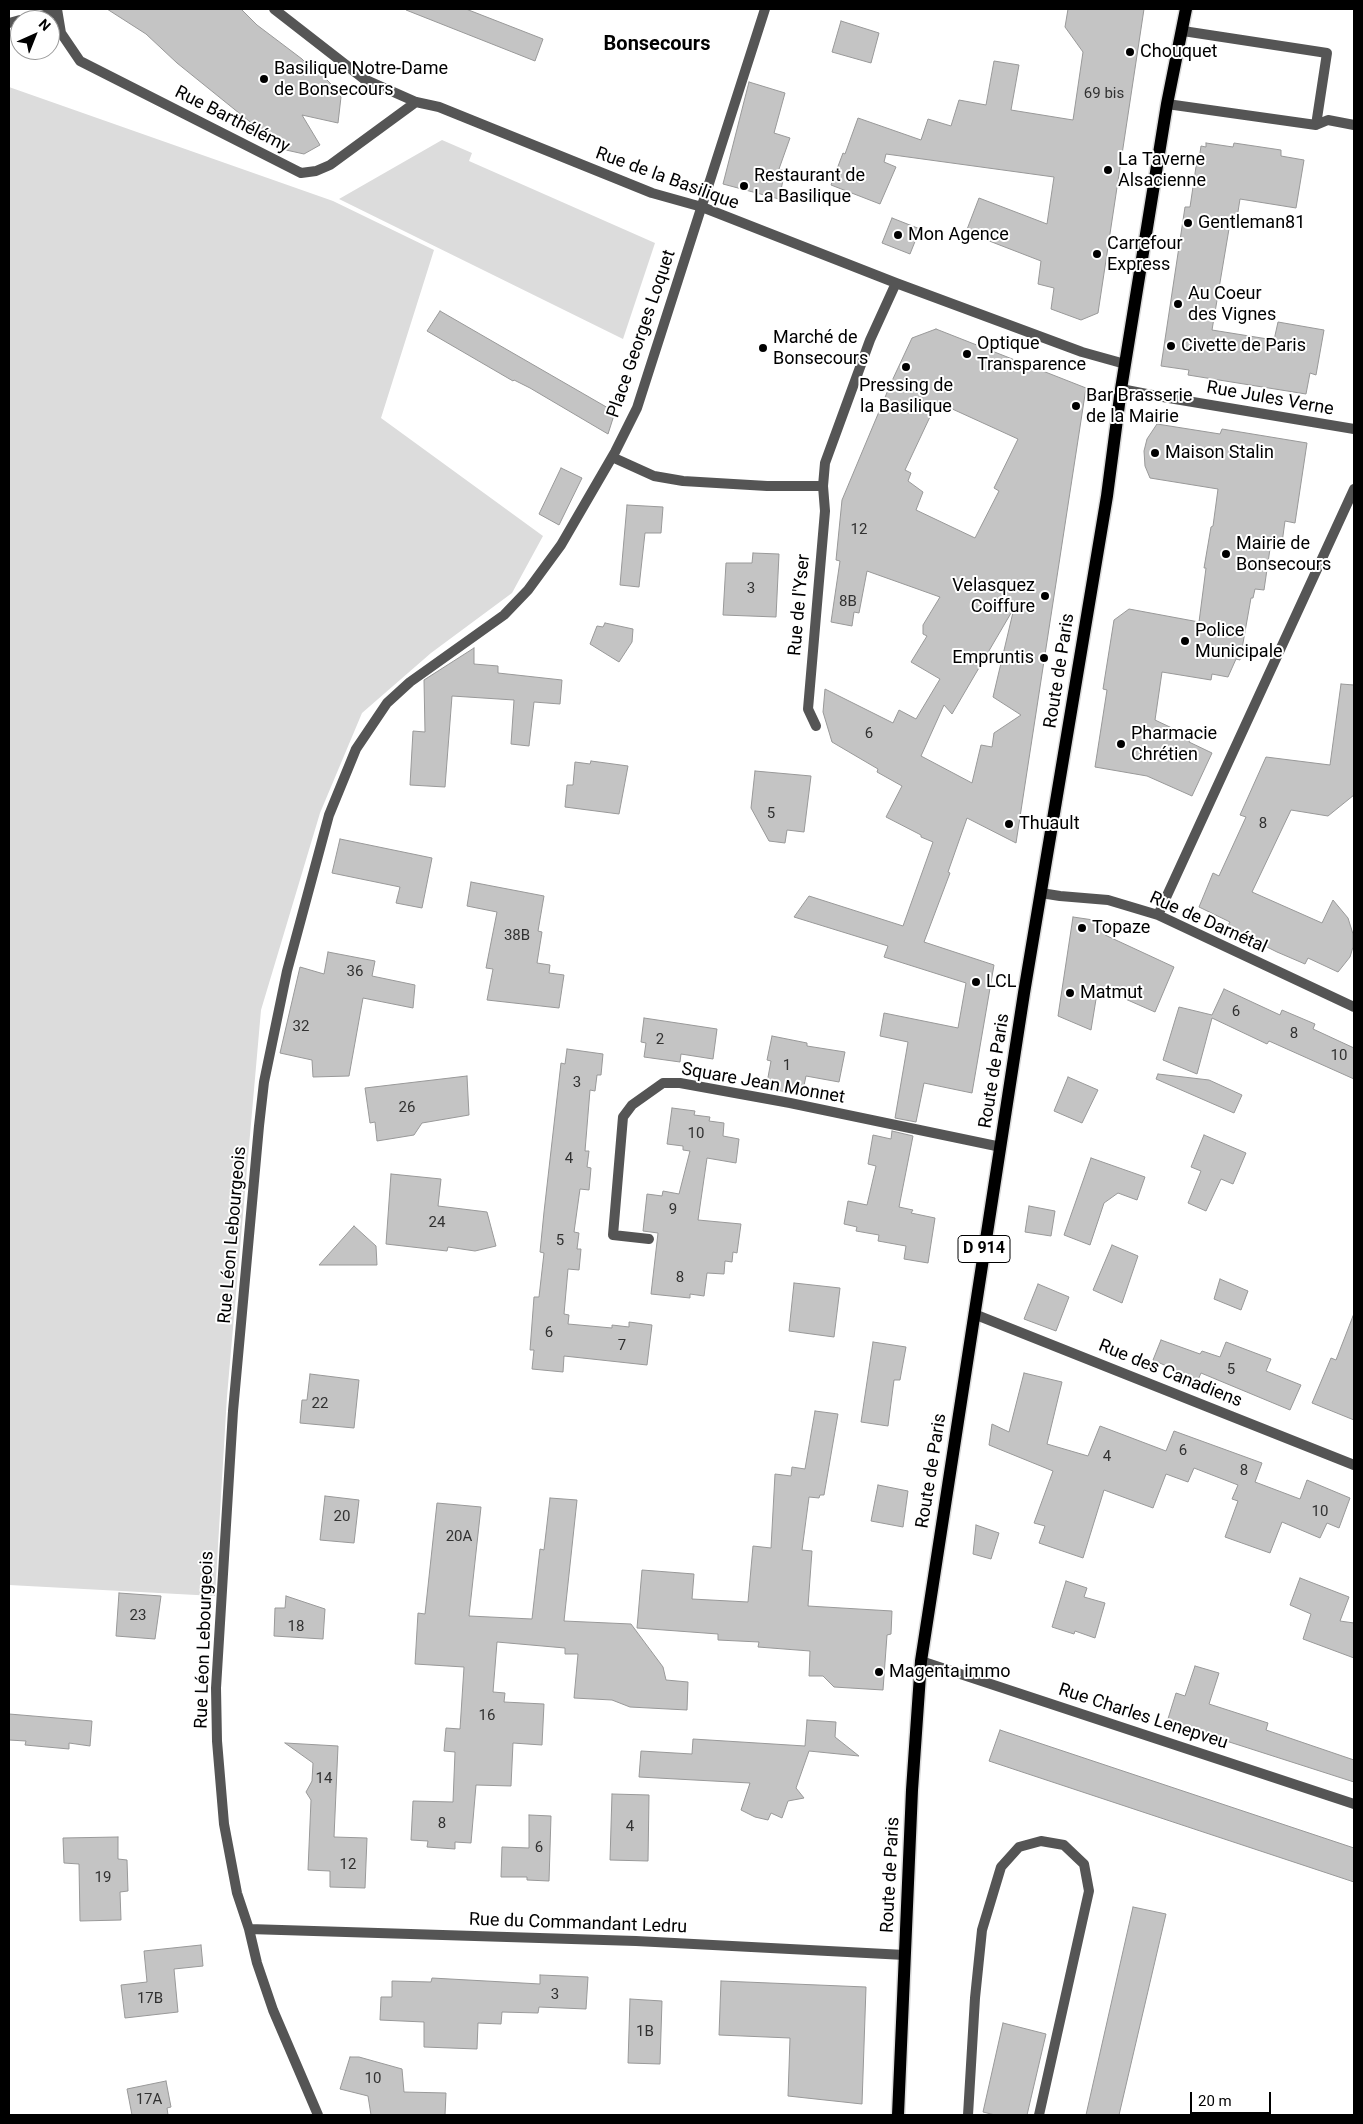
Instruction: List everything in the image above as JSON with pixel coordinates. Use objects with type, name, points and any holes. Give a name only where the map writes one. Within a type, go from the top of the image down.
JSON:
[{"type":"main road","name":"Route de Paris","points":[[898,2115],[912,1790],[921,1661],[1041,893],[1107,496],[1121,388],[1167,104],[1186,9]]},
{"type":"street","name":"Rue de la Basilique","points":[[274,9],[364,79],[416,102],[439,107],[652,193],[702,208],[1082,352],[1125,364]]},
{"type":"street","name":"Place Georges Loquet","points":[[612,457],[637,408],[765,9]]},
{"type":"street","name":"Rue Barthélémy","points":[[60,27],[61,33],[80,61],[300,173],[330,165],[416,102]]},
{"type":"street","points":[[1183,31],[1327,54],[1316,125]]},
{"type":"street","points":[[1167,104],[1316,125],[1328,120],[1354,126]]},
{"type":"street","points":[[612,457],[654,476],[683,481],[767,486],[823,486],[825,463],[870,340],[896,283]]},
{"type":"street","name":"Rue Jules Verne","points":[[1121,388],[1157,396],[1354,429]]},
{"type":"street","name":"Rue Léon Lebourgeois","points":[[318,2115],[273,2010],[257,1963],[238,1893],[224,1824],[217,1732],[218,1638],[233,1411],[264,1082],[287,971],[329,815],[356,749],[387,703],[410,682],[504,615],[528,590],[561,545],[612,457]]},
{"type":"street","name":"Rue de l'Yser","points":[[816,726],[808,709],[825,511],[823,486]]},
{"type":"street","points":[[1158,916],[1354,488]]},
{"type":"street","name":"Rue de Darnétal","points":[[1041,893],[1108,900],[1158,916],[1354,1007]]},
{"type":"street","name":"Square Jean Monnet","points":[[649,1239],[613,1235],[623,1117],[632,1105],[663,1083],[680,1083],[790,1103],[1001,1148]]},
{"type":"street","name":"Rue des Canadiens","points":[[974,1314],[1354,1465]]},
{"type":"street","name":"Rue Charles Lenepveu","points":[[921,1661],[1354,1804]]},
{"type":"street","points":[[968,2115],[982,1930],[1001,1867],[1019,1847],[1041,1841],[1064,1844],[1084,1864],[1088,1891],[1039,2115]]},
{"type":"street","name":"Rue du Commandant Ledru","points":[[249,1929],[636,1941],[905,1955]]},
{"type":"shaded area","points":[[9,87],[333,201],[434,250],[381,418],[543,536],[512,593],[431,653],[362,713],[320,813],[261,1010],[227,1396],[215,1596],[9,1585]]},
{"type":"shaded area","points":[[442,140],[472,153],[469,161],[655,243],[623,339],[339,199]]},
{"type":"building","name":"Basilique Notre-Dame de Bonsecours","points":[[107,9],[241,9],[257,25],[302,59],[315,72],[321,74],[336,89],[341,97],[338,123],[302,115],[320,145],[304,154],[286,150],[286,141],[265,141],[265,134],[177,63],[146,34]]},
{"type":"building","points":[[406,9],[466,9],[543,39],[535,61]]},
{"type":"building","points":[[1068,9],[1144,9],[1098,313],[1081,320],[1051,309],[1054,288],[1038,284],[1041,261],[966,232],[979,198],[1047,224],[1054,177],[886,154],[884,162],[896,167],[880,204],[831,185],[858,118],[921,140],[928,119],[951,126],[959,100],[986,105],[994,61],[1019,65],[1011,110],[1073,120],[1083,52],[1065,27]]},
{"type":"building","points":[[841,21],[879,33],[871,63],[832,52]]},
{"type":"building","points":[[749,82],[785,93],[774,133],[790,138],[779,169],[785,171],[779,199],[723,184]]},
{"type":"building","points":[[1206,143],[1233,147],[1234,143],[1281,150],[1281,156],[1304,160],[1296,208],[1240,199],[1237,218],[1231,217],[1212,330],[1274,340],[1278,322],[1324,330],[1316,375],[1310,373],[1306,394],[1188,375],[1189,370],[1161,366],[1185,207],[1190,207],[1197,160],[1199,160],[1201,146],[1206,147]]},
{"type":"building","points":[[892,218],[920,229],[910,254],[882,243]]},
{"type":"building","points":[[440,311],[615,412],[608,434],[427,331]]},
{"type":"building","points":[[936,329],[1086,388],[1016,843],[967,818],[948,872],[950,873],[924,942],[994,965],[972,1093],[924,1083],[916,1122],[895,1118],[908,1042],[880,1036],[884,1013],[958,1028],[966,983],[884,957],[888,946],[794,917],[809,896],[903,926],[933,842],[886,817],[902,786],[877,772],[878,769],[832,742],[823,712],[825,689],[893,723],[899,710],[916,719],[940,679],[911,662],[927,636],[923,634],[923,625],[940,597],[867,571],[859,613],[854,612],[852,626],[831,622],[840,561],[836,560],[842,500],[912,338]],"holes":[[[937,402],[1018,439],[994,488],[999,491],[975,538],[916,510],[923,492],[908,481],[911,473],[905,470]],[[1014,608],[993,697],[1021,715],[994,733],[992,747],[981,745],[972,783],[921,756],[944,705],[952,714]]]},
{"type":"building","points":[[1157,424],[1220,434],[1222,429],[1307,443],[1295,523],[1285,521],[1282,543],[1271,542],[1264,590],[1255,589],[1253,598],[1251,598],[1240,660],[1236,659],[1228,677],[1212,674],[1211,680],[1162,672],[1155,720],[1191,737],[1189,742],[1212,753],[1192,796],[1147,776],[1095,767],[1107,690],[1103,689],[1114,620],[1129,609],[1199,622],[1206,568],[1204,568],[1211,527],[1213,526],[1218,489],[1150,478],[1145,466],[1144,451],[1147,439]]},
{"type":"building","points":[[561,468],[582,478],[559,525],[539,514]]},
{"type":"building","points":[[627,505],[663,507],[661,533],[645,533],[639,587],[620,585]]},
{"type":"building","points":[[753,553],[779,554],[776,617],[723,615],[726,563],[752,563]]},
{"type":"building","points":[[605,623],[633,629],[632,642],[619,662],[590,644],[597,626],[603,627]]},
{"type":"building","points":[[474,648],[474,664],[498,666],[498,673],[562,680],[560,704],[534,702],[529,746],[511,744],[514,700],[452,696],[445,787],[410,785],[413,731],[425,732],[424,680]]},
{"type":"building","points":[[1341,684],[1354,685],[1354,795],[1328,816],[1291,810],[1252,892],[1322,923],[1333,900],[1348,918],[1353,934],[1353,947],[1350,957],[1338,972],[1308,958],[1305,964],[1277,952],[1227,927],[1230,922],[1199,907],[1213,873],[1219,876],[1246,817],[1240,815],[1266,757],[1330,765]]},
{"type":"building","points":[[591,761],[628,766],[619,814],[565,807],[567,785],[573,785],[575,762],[590,764]]},
{"type":"building","points":[[755,771],[811,776],[804,832],[787,830],[785,843],[769,841],[751,808]]},
{"type":"building","points":[[340,839],[432,858],[422,908],[396,903],[400,887],[332,873]]},
{"type":"building","points":[[471,882],[544,896],[538,931],[542,932],[537,963],[550,965],[549,973],[564,975],[559,1008],[487,1000],[493,969],[486,968],[497,912],[467,906]]},
{"type":"building","points":[[1073,917],[1107,922],[1105,935],[1174,967],[1155,1012],[1098,987],[1091,1030],[1058,1016]]},
{"type":"building","points":[[328,952],[375,961],[372,976],[415,985],[413,1008],[363,998],[349,1076],[313,1077],[312,1060],[280,1053],[300,967],[324,974]]},
{"type":"building","points":[[1224,989],[1280,1015],[1282,1010],[1315,1024],[1313,1029],[1354,1048],[1354,1079],[1269,1041],[1267,1044],[1212,1018],[1197,1074],[1163,1060],[1179,1007],[1212,1015]]},
{"type":"building","points":[[644,1018],[717,1029],[713,1059],[681,1054],[680,1062],[644,1057],[646,1043],[641,1042]]},
{"type":"building","points":[[772,1036],[807,1043],[807,1046],[845,1052],[839,1082],[806,1076],[802,1095],[766,1088],[771,1061],[767,1060]]},
{"type":"building","points":[[567,1049],[603,1054],[601,1075],[597,1075],[595,1091],[590,1090],[585,1151],[589,1151],[587,1167],[591,1168],[589,1190],[580,1189],[574,1232],[579,1233],[577,1249],[581,1249],[579,1270],[568,1269],[564,1314],[569,1315],[568,1324],[612,1328],[612,1325],[629,1327],[629,1322],[652,1325],[647,1365],[564,1356],[563,1372],[532,1369],[534,1350],[530,1350],[534,1297],[539,1297],[544,1253],[540,1252],[544,1212],[561,1063],[565,1064]]},
{"type":"building","points":[[1158,1074],[1209,1080],[1242,1095],[1234,1113],[1156,1079]]},
{"type":"building","points":[[467,1076],[469,1115],[422,1123],[414,1135],[377,1141],[375,1122],[370,1123],[365,1088]]},
{"type":"building","points":[[1068,1077],[1098,1090],[1082,1123],[1054,1111]]},
{"type":"building","points":[[672,1108],[695,1111],[694,1115],[710,1117],[709,1121],[724,1123],[723,1136],[739,1139],[736,1163],[707,1158],[698,1220],[741,1224],[737,1253],[733,1252],[732,1262],[725,1261],[724,1274],[707,1273],[704,1296],[690,1294],[690,1298],[651,1294],[658,1233],[643,1231],[647,1194],[662,1196],[663,1191],[679,1194],[690,1151],[683,1150],[683,1146],[667,1144]]},
{"type":"building","points":[[892,1131],[913,1136],[899,1207],[913,1210],[911,1213],[935,1218],[928,1263],[904,1259],[906,1246],[878,1241],[879,1235],[856,1231],[857,1227],[844,1224],[848,1201],[867,1205],[876,1166],[868,1164],[873,1135],[891,1139]]},
{"type":"building","points":[[1204,1135],[1246,1153],[1233,1184],[1221,1179],[1206,1211],[1188,1203],[1201,1171],[1191,1167]]},
{"type":"building","points":[[1091,1158],[1145,1177],[1137,1200],[1118,1193],[1104,1203],[1090,1245],[1064,1235]]},
{"type":"building","points":[[391,1174],[441,1179],[438,1206],[487,1212],[496,1246],[475,1251],[448,1247],[447,1251],[386,1244]]},
{"type":"building","points":[[1029,1206],[1055,1211],[1051,1236],[1025,1232]]},
{"type":"building","points":[[354,1226],[376,1246],[377,1265],[319,1265]]},
{"type":"building","points":[[1112,1245],[1138,1256],[1122,1303],[1093,1290]]},
{"type":"building","points":[[1220,1279],[1248,1291],[1241,1310],[1214,1299]]},
{"type":"building","points":[[794,1283],[840,1288],[834,1337],[789,1331]]},
{"type":"building","points":[[1038,1284],[1069,1297],[1056,1331],[1024,1319]]},
{"type":"building","points":[[1353,1316],[1354,1420],[1312,1403],[1331,1358],[1336,1360]]},
{"type":"building","points":[[1161,1340],[1200,1354],[1202,1351],[1220,1357],[1226,1342],[1271,1359],[1266,1371],[1301,1385],[1290,1410],[1201,1373],[1198,1380],[1153,1360]]},
{"type":"building","points":[[873,1342],[906,1347],[900,1380],[894,1380],[888,1426],[861,1422]]},
{"type":"building","points":[[1024,1373],[1062,1382],[1047,1444],[1088,1456],[1100,1426],[1166,1451],[1174,1431],[1262,1463],[1255,1482],[1300,1499],[1307,1480],[1350,1498],[1339,1528],[1327,1523],[1320,1538],[1282,1522],[1270,1553],[1225,1537],[1238,1501],[1232,1499],[1238,1485],[1194,1468],[1188,1482],[1166,1474],[1153,1508],[1104,1490],[1083,1558],[1039,1543],[1045,1526],[1034,1523],[1053,1471],[989,1445],[992,1424],[1009,1432]]},
{"type":"building","points":[[310,1374],[359,1380],[354,1428],[300,1423],[302,1400],[307,1400]]},
{"type":"building","points":[[815,1411],[838,1414],[824,1495],[820,1495],[819,1498],[809,1497],[802,1550],[812,1551],[808,1606],[892,1611],[891,1634],[887,1635],[883,1690],[834,1687],[823,1676],[809,1676],[810,1651],[758,1647],[759,1642],[718,1640],[718,1634],[637,1628],[642,1570],[694,1574],[692,1599],[748,1602],[753,1546],[771,1548],[775,1474],[791,1476],[792,1467],[805,1469]]},
{"type":"building","points":[[878,1485],[908,1491],[903,1527],[871,1521]]},
{"type":"building","points":[[325,1496],[359,1500],[354,1543],[320,1540]]},
{"type":"building","points":[[550,1498],[577,1500],[564,1621],[631,1624],[663,1667],[666,1680],[688,1682],[687,1710],[630,1707],[612,1700],[574,1698],[578,1654],[565,1654],[565,1648],[497,1642],[493,1692],[505,1693],[504,1702],[544,1704],[542,1745],[513,1743],[511,1786],[476,1785],[471,1843],[455,1842],[455,1849],[427,1847],[428,1841],[411,1840],[413,1801],[453,1802],[455,1752],[444,1751],[446,1728],[460,1729],[464,1667],[415,1664],[418,1613],[425,1614],[437,1503],[481,1507],[469,1616],[532,1619],[540,1549],[544,1550]]},
{"type":"building","points":[[976,1525],[999,1533],[991,1559],[973,1554]]},
{"type":"building","points":[[1300,1578],[1349,1597],[1340,1621],[1354,1623],[1354,1658],[1303,1639],[1311,1614],[1290,1605]]},
{"type":"building","points":[[1066,1581],[1087,1588],[1084,1597],[1105,1603],[1095,1638],[1075,1631],[1074,1634],[1052,1627]]},
{"type":"building","points":[[119,1593],[161,1596],[155,1639],[116,1636]]},
{"type":"building","points":[[286,1596],[325,1609],[323,1639],[274,1636],[275,1608],[285,1608]]},
{"type":"building","points":[[1195,1666],[1219,1673],[1209,1704],[1268,1723],[1266,1730],[1354,1760],[1354,1782],[1167,1722],[1176,1693],[1185,1696]]},
{"type":"building","points":[[9,1714],[92,1721],[90,1746],[69,1743],[69,1749],[25,1745],[26,1741],[9,1740]]},
{"type":"building","points":[[807,1720],[836,1722],[835,1737],[859,1756],[809,1751],[796,1788],[804,1798],[788,1801],[782,1818],[771,1813],[768,1820],[755,1817],[741,1810],[750,1783],[639,1777],[641,1751],[692,1754],[693,1739],[805,1746]]},
{"type":"building","points":[[1000,1730],[1354,1848],[1354,1882],[989,1761]]},
{"type":"building","points":[[285,1743],[338,1746],[334,1837],[367,1838],[365,1888],[330,1887],[330,1871],[308,1870],[311,1800],[306,1792],[312,1781],[313,1763]]},
{"type":"building","points":[[612,1794],[649,1795],[648,1861],[610,1860]]},
{"type":"building","points":[[529,1815],[551,1816],[549,1881],[527,1880],[527,1877],[501,1877],[502,1847],[529,1848]]},
{"type":"building","points":[[118,1837],[118,1859],[127,1860],[128,1891],[120,1892],[121,1920],[80,1921],[79,1864],[64,1863],[63,1838]]},
{"type":"building","points":[[1133,1907],[1166,1914],[1119,2115],[1086,2115]]},
{"type":"building","points":[[201,1945],[203,1966],[174,1969],[178,2012],[125,2018],[121,1985],[147,1982],[144,1951]]},
{"type":"building","points":[[540,1975],[588,1977],[586,2009],[539,2007],[538,2013],[502,2012],[501,2024],[478,2023],[477,2049],[424,2047],[424,2022],[380,2020],[381,1997],[392,1997],[392,1981],[431,1982],[432,1978],[540,1984]]},
{"type":"building","points":[[721,1981],[866,1987],[862,2104],[788,2096],[790,2038],[719,2035]]},
{"type":"building","points":[[630,1999],[662,2001],[660,2064],[628,2063]]},
{"type":"building","points":[[1003,2023],[1046,2034],[1027,2115],[995,2115],[983,2112]]},
{"type":"building","points":[[350,2057],[359,2057],[402,2069],[404,2092],[446,2093],[445,2115],[371,2115],[368,2096],[340,2089]]},
{"type":"building","points":[[166,2081],[171,2107],[167,2108],[168,2115],[132,2115],[127,2089]]},
{"type":"place","name":"Chouquet","points":[[1130,52]]},
{"type":"place","name":"Basilique Notre-Dame de Bonsecours","points":[[264,79]]},
{"type":"place","name":"La Taverne Alsacienne","points":[[1108,170]]},
{"type":"place","name":"Restaurant de La Basilique","points":[[744,186]]},
{"type":"place","name":"Gentleman81","points":[[1188,223]]},
{"type":"place","name":"Mon Agence","points":[[898,235]]},
{"type":"place","name":"Carrefour Express","points":[[1097,254]]},
{"type":"place","name":"Au Coeur des Vignes","points":[[1178,304]]},
{"type":"place","name":"Civette de Paris","points":[[1171,346]]},
{"type":"place","name":"Marché de Bonsecours","points":[[763,348]]},
{"type":"place","name":"Optique Transparence","points":[[967,354]]},
{"type":"place","name":"Pressing de la Basilique","points":[[906,367]]},
{"type":"place","name":"Bar Brasserie de la Mairie","points":[[1076,406]]},
{"type":"place","name":"Maison Stalin","points":[[1155,453]]},
{"type":"place","name":"Mairie de Bonsecours","points":[[1226,554]]},
{"type":"place","name":"Velasquez Coiffure","points":[[1045,596]]},
{"type":"place","name":"Police Municipale","points":[[1185,641]]},
{"type":"place","name":"Empruntis","points":[[1044,658]]},
{"type":"place","name":"Pharmacie Chrétien","points":[[1121,744]]},
{"type":"place","name":"Thuault","points":[[1009,824]]},
{"type":"place","name":"Topaze","points":[[1082,928]]},
{"type":"place","name":"LCL","points":[[976,982]]},
{"type":"place","name":"Matmut","points":[[1070,993]]},
{"type":"place","name":"Magenta immo","points":[[879,1672]]},
{"type":"district","name":"Bonsecours","points":[[657,45]]}]
